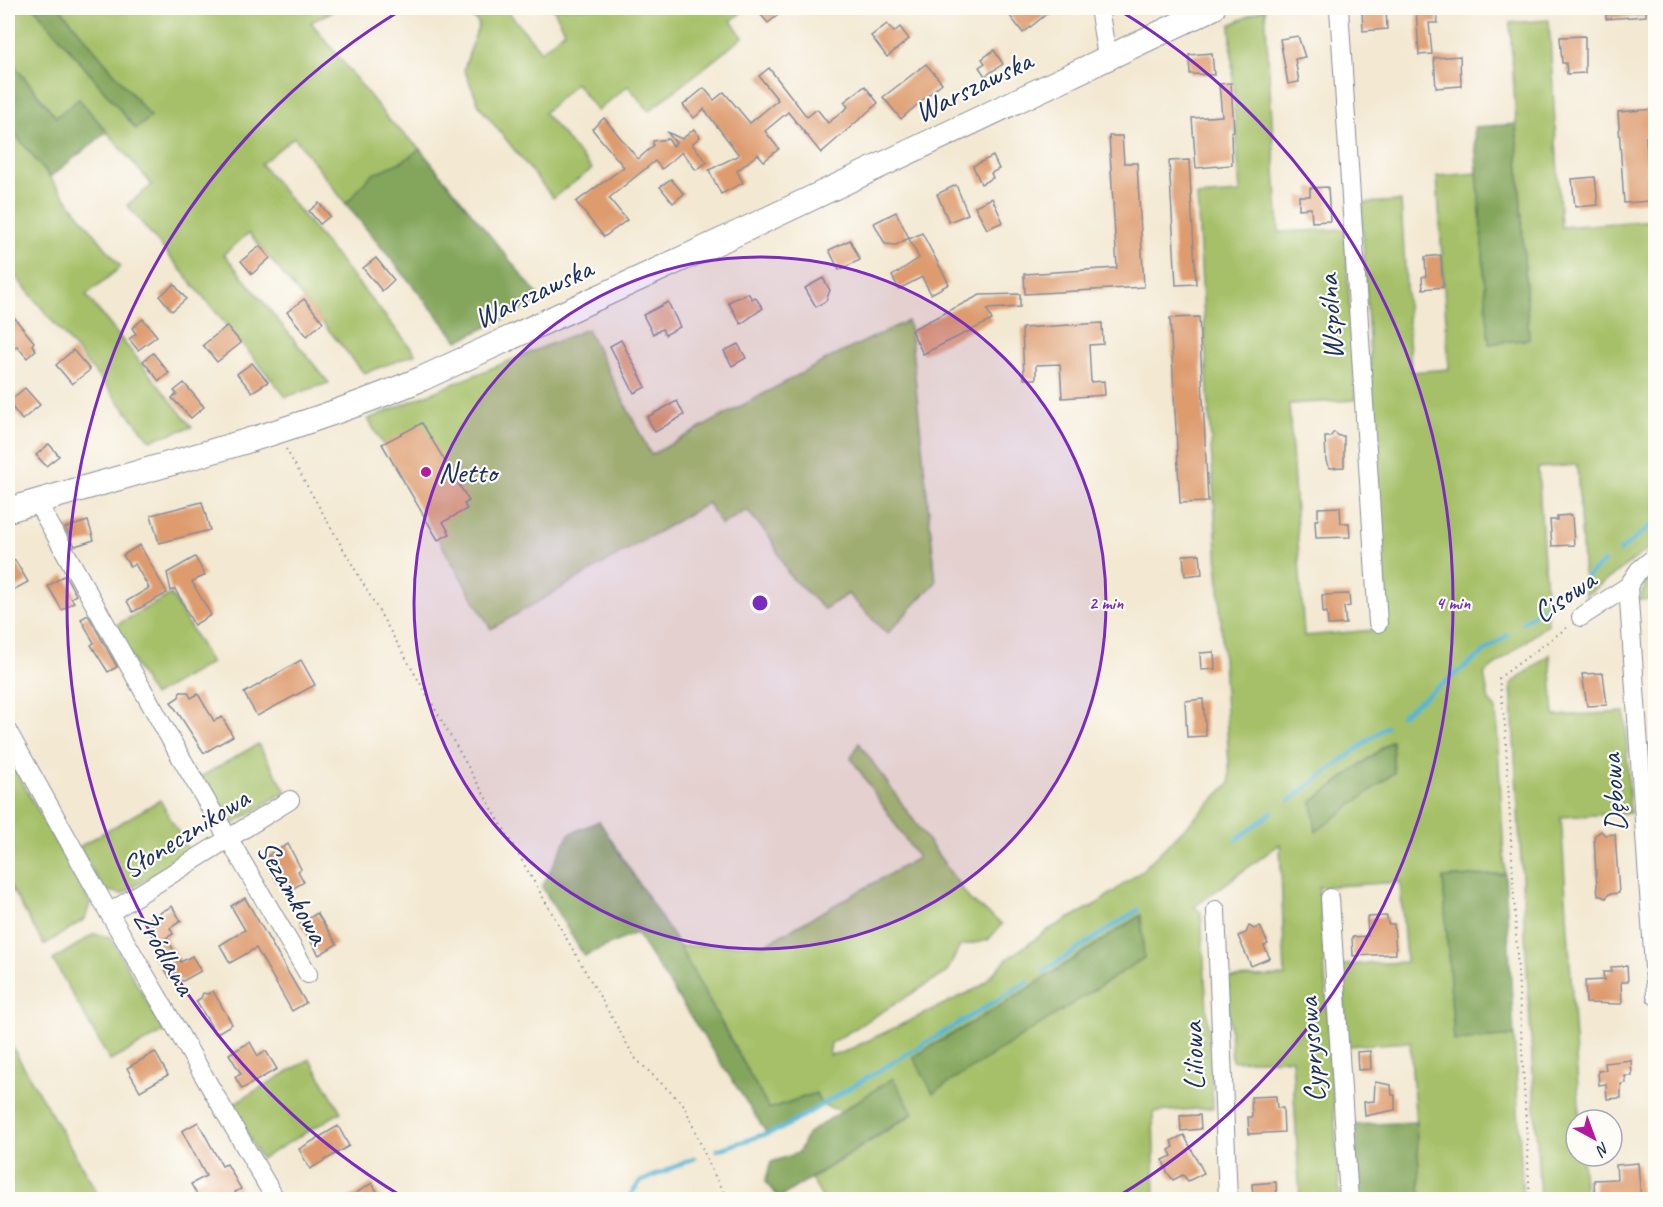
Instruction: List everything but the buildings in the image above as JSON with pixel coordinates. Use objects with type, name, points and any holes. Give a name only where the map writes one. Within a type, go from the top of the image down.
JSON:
[{"type":"main road","name":"Warszawska","points":[[8,510],[278,430],[369,401],[422,380],[1213,8]]},
{"type":"street","points":[[1099,8],[1107,57]]},
{"type":"street","name":"Wspólna","points":[[1339,8],[1378,622]]},
{"type":"street","name":"Sezamkowa","points":[[37,502],[308,974]]},
{"type":"street","name":"Cisowa","points":[[1581,617],[1628,586],[1639,570],[1656,556]]},
{"type":"street","name":"Dębowa","points":[[1628,586],[1656,996]]},
{"type":"street","name":"Źródlana","points":[[8,732],[109,913],[276,1200]]},
{"type":"street","name":"Słonecznikowa","points":[[109,913],[290,800]]},
{"type":"street","name":"Cyprysowa","points":[[1330,898],[1349,1200]]},
{"type":"street","name":"Liliowa","points":[[1216,910],[1228,1200]]},
{"type":"path","points":[[278,430],[290,456],[635,1058],[684,1105],[712,1171],[729,1200]]},
{"type":"path","name":"Cisowa","points":[[1530,1200],[1505,725],[1499,678],[1581,617]]},
{"type":"green space","points":[[8,8],[35,8],[136,129],[150,117],[60,8],[339,8],[311,22],[389,120],[420,149],[403,161],[371,175],[346,204],[294,137],[261,164],[416,354],[364,373],[249,233],[224,254],[329,383],[286,397],[127,205],[152,185],[79,99],[56,117],[8,58]]},
{"type":"green space","points":[[35,8],[60,8],[151,117],[136,129]]},
{"type":"green space","points":[[465,8],[505,8],[541,51],[565,31],[553,8],[747,8],[731,21],[743,37],[649,111],[628,86],[597,111],[576,83],[544,113],[592,169],[553,198],[480,107],[464,69],[479,24]]},
{"type":"green space","points":[[1265,8],[1279,232],[1345,229],[1355,400],[1289,404],[1304,636],[1386,629],[1361,203],[1401,201],[1411,372],[1449,369],[1437,176],[1478,173],[1489,344],[1529,339],[1510,23],[1549,20],[1561,227],[1655,220],[1656,543],[1585,596],[1577,465],[1538,468],[1548,624],[1484,674],[1489,701],[1496,709],[1505,874],[1443,878],[1454,1041],[1514,1036],[1523,1199],[1421,1199],[1410,1042],[1347,1046],[1342,965],[1406,962],[1400,882],[1319,887],[1340,1199],[1300,1199],[1292,1059],[1232,1061],[1227,978],[1285,976],[1280,844],[1194,907],[1201,912],[1213,1108],[1153,1112],[1155,1199],[823,1199],[811,1179],[913,1114],[893,1079],[842,1111],[821,1105],[816,1093],[769,1109],[679,946],[766,944],[918,858],[851,758],[859,743],[970,900],[1002,924],[988,940],[960,946],[947,972],[831,1043],[829,1055],[844,1052],[980,987],[1007,959],[1048,930],[1098,903],[1140,872],[1230,783],[1197,196],[1240,193],[1230,25]],"holes":[[[1391,741],[1394,773],[1316,831],[1312,802]],[[1141,915],[1143,958],[913,1057],[1012,999]]]},
{"type":"green space","points":[[8,58],[56,117],[79,99],[107,132],[50,177],[8,125]]},
{"type":"green space","points":[[1516,124],[1529,339],[1489,344],[1474,127]]},
{"type":"green space","points":[[8,125],[121,267],[86,295],[192,427],[150,440],[8,267],[8,212],[14,207],[8,198]]},
{"type":"green space","points":[[420,149],[542,300],[458,341],[346,204],[371,175],[403,161]]},
{"type":"green space","points":[[907,321],[910,328],[936,582],[887,634],[848,594],[824,609],[789,575],[771,539],[747,510],[721,525],[708,503],[491,629],[368,419],[587,329],[651,455],[826,360]]},
{"type":"green space","points":[[1655,576],[1655,599],[1639,600],[1647,582]]},
{"type":"green space","points":[[171,594],[211,663],[153,696],[113,627]]},
{"type":"green space","points":[[1550,654],[1554,716],[1625,712],[1630,813],[1561,817],[1579,1108],[1564,1108],[1564,1168],[1583,1168],[1585,1199],[1540,1199],[1511,684]]},
{"type":"green space","points":[[1392,741],[1394,773],[1316,832],[1312,802]]},
{"type":"green space","points":[[258,744],[286,791],[230,826],[200,777]]},
{"type":"green space","points":[[1648,749],[1655,749],[1655,829],[1653,829]]},
{"type":"green space","points":[[8,757],[90,903],[85,919],[44,945],[8,883]]},
{"type":"green space","points":[[160,800],[190,853],[122,894],[104,890],[79,847]]},
{"type":"green space","points":[[599,821],[679,946],[769,1109],[816,1093],[821,1105],[768,1135],[636,933],[584,956],[542,887],[569,834]]},
{"type":"green space","points":[[1505,874],[1514,1036],[1454,1041],[1443,878]]},
{"type":"green space","points":[[1141,915],[1144,958],[933,1093],[913,1057],[1012,999]]},
{"type":"green space","points":[[94,934],[110,937],[164,1032],[110,1061],[53,960]]},
{"type":"green space","points":[[8,1040],[101,1199],[8,1199]]},
{"type":"green space","points":[[310,1059],[341,1112],[261,1159],[231,1105]]},
{"type":"green space","points":[[893,1078],[913,1113],[779,1198],[765,1182],[771,1162],[798,1153],[808,1133]]},
{"type":"green space","points":[[1416,1122],[1421,1199],[1357,1199],[1352,1125]]},
{"type":"waterway","points":[[1620,551],[1653,524]]},
{"type":"waterway","points":[[1586,577],[1604,562]]},
{"type":"waterway","points":[[1522,623],[1546,605]]},
{"type":"waterway","points":[[1401,715],[1507,635]]},
{"type":"waterway","points":[[1290,800],[1386,727]]},
{"type":"waterway","points":[[1236,840],[1272,812]]},
{"type":"waterway","points":[[1044,971],[1138,910]]},
{"type":"waterway","points":[[717,1150],[781,1129],[1028,982]]},
{"type":"waterway","points":[[630,1195],[640,1182],[695,1158]]},
{"type":"place","name":"Netto","points":[[426,472]]}]
